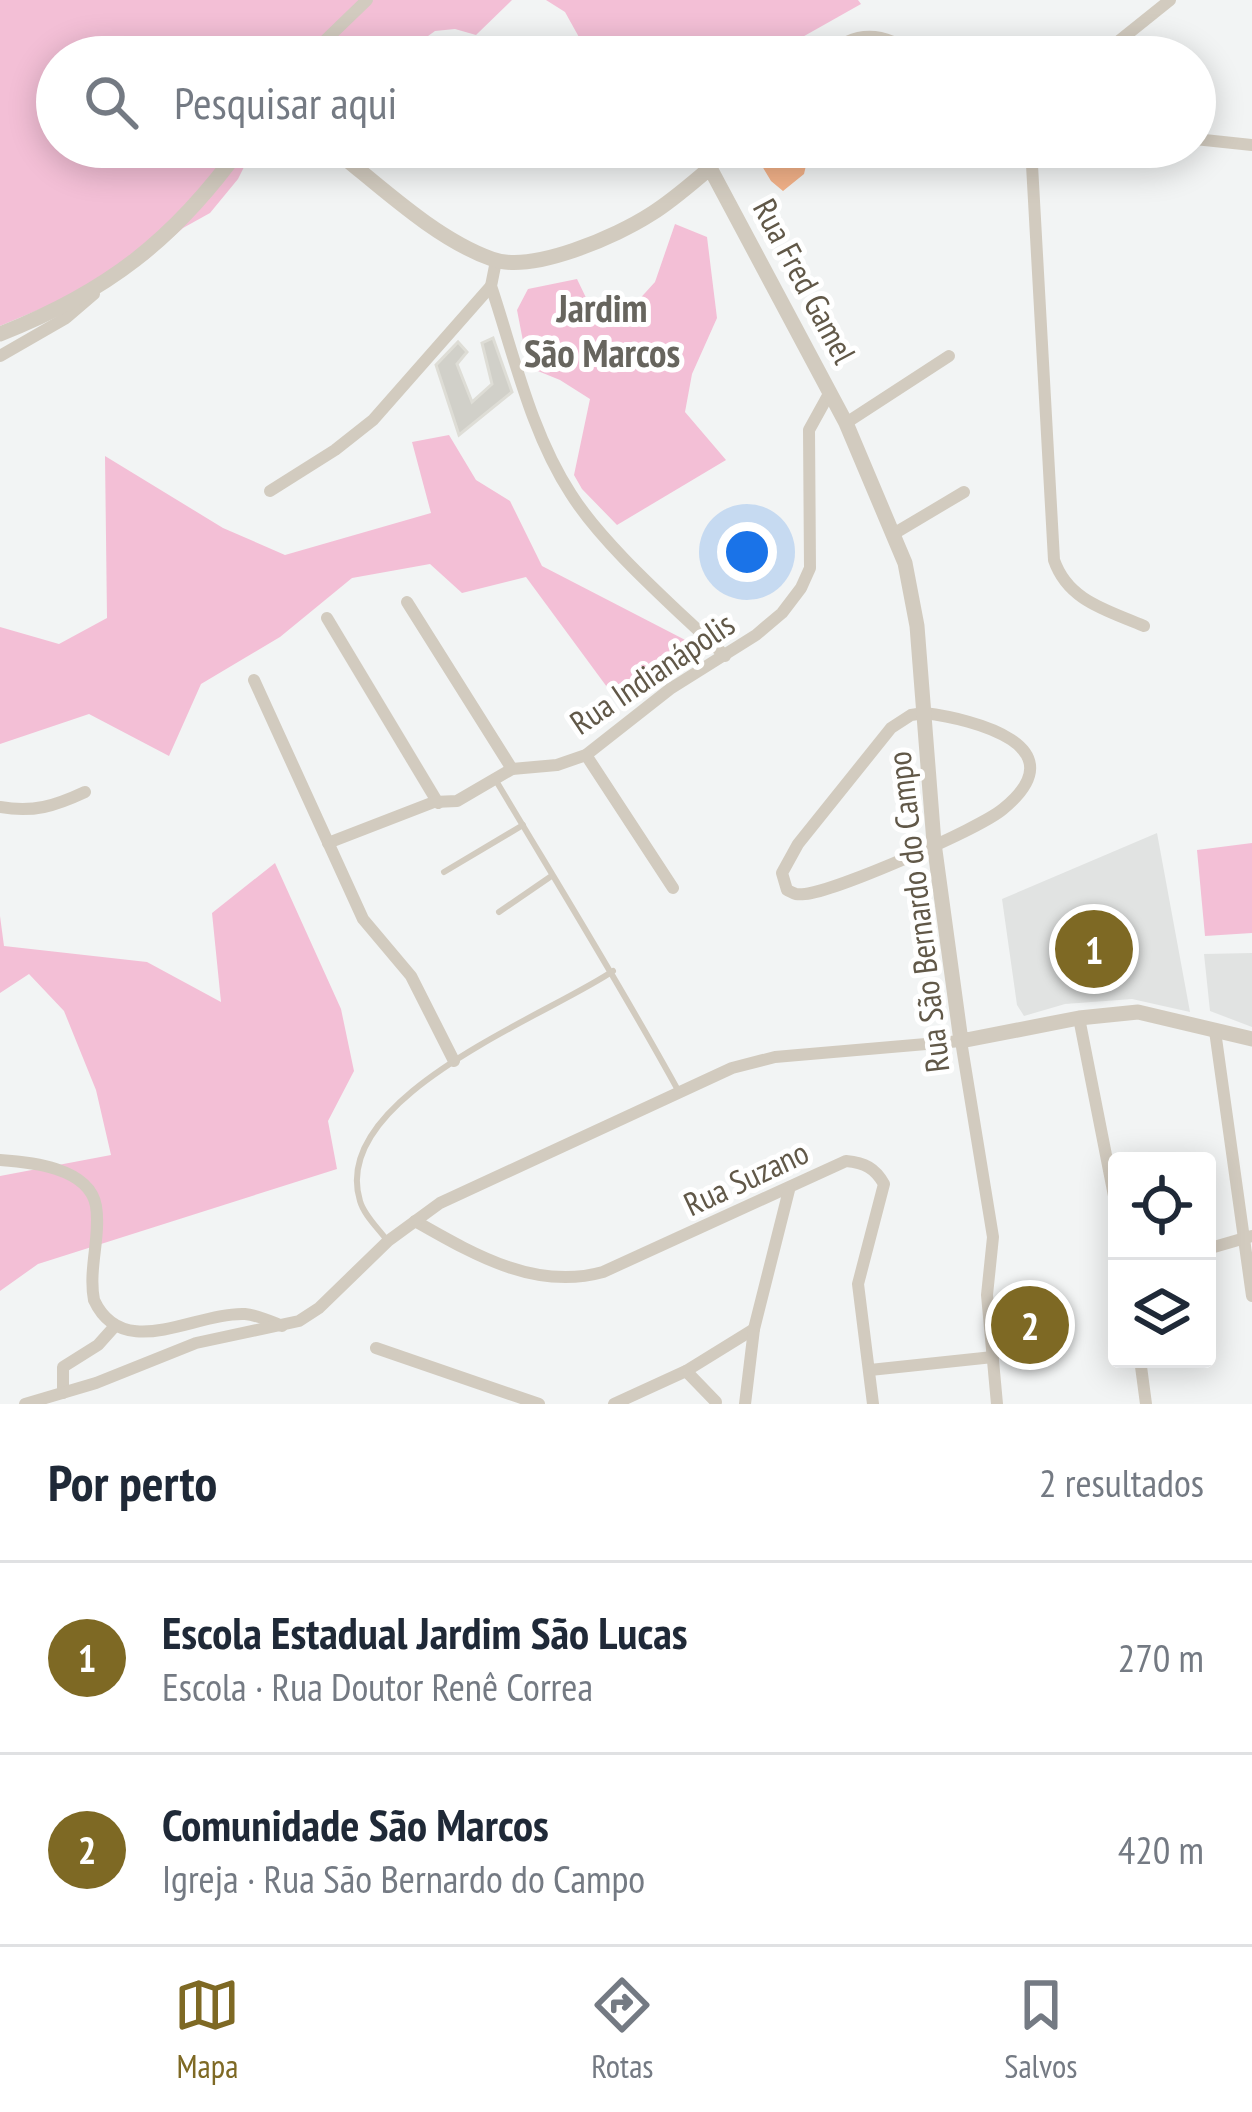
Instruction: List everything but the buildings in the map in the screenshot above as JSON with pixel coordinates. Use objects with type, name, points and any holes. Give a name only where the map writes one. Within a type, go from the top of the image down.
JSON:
[{"type":"street","points":[[330,36],[368,0]]},
{"type":"street","points":[[1126,36],[1170,0]]},
{"type":"street","points":[[1216,141],[1252,145]]},
{"type":"street","points":[[0,356],[65,318],[179,224],[225,168]]},
{"type":"street","points":[[358,168],[423,219],[496,261],[550,256],[609,236],[651,214],[710,168]]},
{"type":"street","name":"Rua Fred Gamel","points":[[710,168],[846,423]]},
{"type":"street","points":[[1032,168],[1054,560],[1070,590],[1144,626]]},
{"type":"street","points":[[496,261],[491,286],[550,459],[573,498],[724,656]]},
{"type":"street","points":[[0,334],[107,283]]},
{"type":"street","points":[[270,491],[335,450],[373,419],[491,286]]},
{"type":"street","points":[[846,423],[949,356]]},
{"type":"street","name":"Rua Indianápolis","points":[[328,844],[387,819],[457,801],[512,769],[557,765],[586,754],[670,689],[782,613],[810,568],[809,430],[830,392]]},
{"type":"street","name":"Rua São Bernardo do Campo","points":[[846,423],[895,533],[912,590],[934,843],[993,1238],[987,1295],[998,1404]]},
{"type":"street","points":[[895,533],[964,492]]},
{"type":"street","points":[[407,602],[512,769]]},
{"type":"street","points":[[327,618],[438,803]]},
{"type":"street","points":[[254,680],[363,920],[411,976],[454,1061]]},
{"type":"street","points":[[925,713],[1002,732],[1023,747],[1029,774],[1007,806],[993,817],[846,882],[805,895],[788,890],[782,879],[798,844],[891,728],[911,715],[925,713]]},
{"type":"street","points":[[586,754],[673,888]]},
{"type":"street","points":[[0,808],[23,812],[51,808],[86,792]]},
{"type":"street","points":[[25,1404],[196,1343],[283,1327],[319,1308],[388,1241],[460,1191],[732,1068],[775,1057],[961,1041],[1079,1018],[1138,1012],[1252,1039]]},
{"type":"street","points":[[1079,1018],[1108,1165]]},
{"type":"street","points":[[1215,1031],[1248,1237],[1252,1296]]},
{"type":"street","points":[[0,1160],[46,1164],[89,1192],[96,1207],[94,1300],[115,1326],[144,1334],[239,1314],[283,1327]]},
{"type":"street","name":"Rua Suzano","points":[[415,1221],[456,1244],[530,1274],[579,1279],[846,1161],[864,1163],[884,1184],[858,1284],[873,1404]]},
{"type":"street","points":[[686,1371],[714,1403],[731,1399],[745,1404],[754,1329],[789,1190]]},
{"type":"street","points":[[1216,1247],[1248,1237]]},
{"type":"street","points":[[63,1393],[63,1367],[98,1345],[115,1326]]},
{"type":"street","points":[[614,1404],[686,1371],[754,1329]]},
{"type":"street","points":[[376,1348],[538,1404]]},
{"type":"street","points":[[870,1370],[992,1357]]},
{"type":"street","points":[[1141,1368],[1146,1404]]},
{"type":"lane","points":[[494,777],[550,877],[613,971],[679,1092]]},
{"type":"lane","points":[[444,872],[523,825]]},
{"type":"lane","points":[[499,912],[550,877]]},
{"type":"lane","points":[[388,1241],[365,1212],[358,1195],[358,1175],[367,1140],[395,1106],[454,1061],[613,971]]},
{"type":"shaded area","points":[[0,0],[512,0],[476,35],[455,29],[428,36],[36,36],[36,168],[244,168],[210,213],[183,228],[148,259],[0,326]]},
{"type":"shaded area","points":[[546,0],[858,0],[861,4],[804,36],[578,36],[565,12]]},
{"type":"shaded area","points":[[763,168],[805,168],[783,191]]},
{"type":"shaded area","points":[[675,224],[707,237],[717,318],[692,374],[685,412],[726,460],[617,525],[574,475],[590,399],[528,367],[517,310],[528,289],[577,279],[590,306],[625,315],[655,282]]},
{"type":"shaded area","points":[[449,435],[476,480],[510,501],[542,566],[693,644],[679,664],[618,702],[526,577],[462,593],[430,564],[352,578],[280,637],[201,684],[169,756],[89,714],[0,744],[0,627],[59,644],[107,618],[105,456],[223,528],[285,555],[431,513],[412,442]]},
{"type":"shaded area","points":[[1157,833],[1190,1012],[1132,999],[1065,1004],[1024,1016],[1017,1005],[1002,899]]},
{"type":"shaded area","points":[[1252,843],[1252,933],[1205,936],[1197,850]]},
{"type":"shaded area","points":[[275,863],[341,1009],[354,1071],[328,1121],[337,1169],[38,1264],[0,1291],[0,1176],[111,1155],[96,1090],[64,1011],[29,974],[0,993],[0,916],[4,946],[147,962],[221,1002],[212,913]]},
{"type":"shaded area","points":[[1252,953],[1252,1027],[1210,1011],[1204,954]]},
{"type":"place","name":"Escola Estadual Jardim São Lucas","points":[[1094,949]]},
{"type":"place","name":"Comunidade São Marcos","points":[[1030,1325]]},
{"type":"district","name":"Jardim São Marcos","points":[[602,330]]}]
